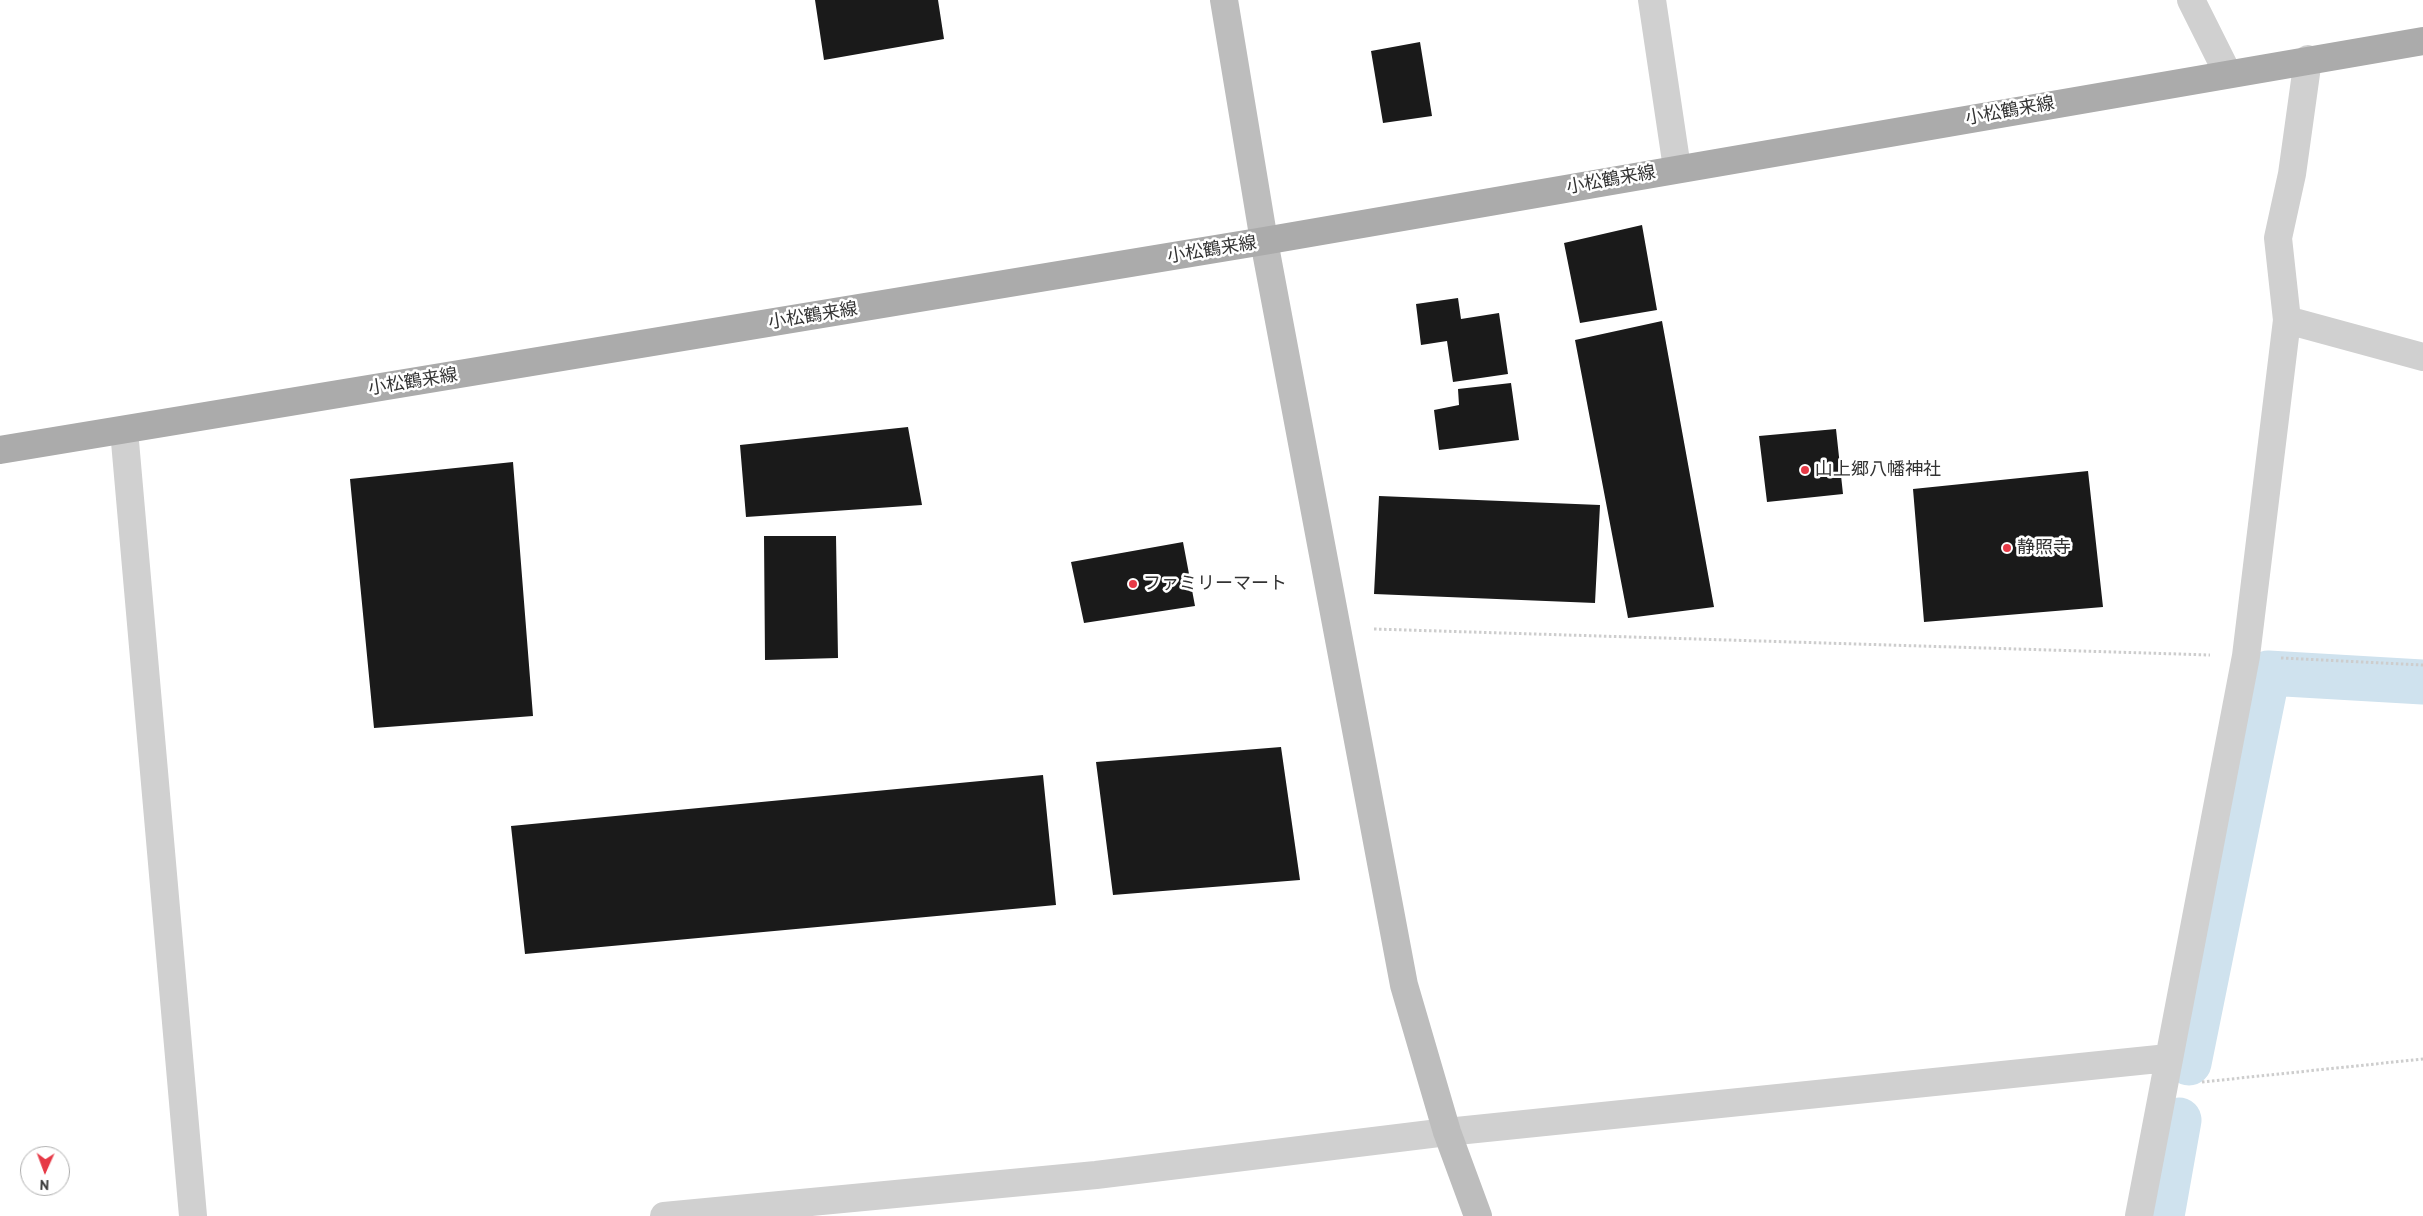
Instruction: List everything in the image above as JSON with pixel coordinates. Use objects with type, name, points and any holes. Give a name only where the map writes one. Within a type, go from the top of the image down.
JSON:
[{"type":"main road","name":"小松鶴来線","points":[[0,450],[1264,241],[2308,59],[2423,41]]},
{"type":"street","points":[[1224,0],[1264,241],[1404,985],[1447,1132],[1478,1216]]},
{"type":"street","points":[[1652,0],[1678,168]]},
{"type":"street","points":[[2191,0],[2228,74]]},
{"type":"street","points":[[2139,1216],[2246,656],[2287,320],[2278,238],[2292,174],[2308,59]]},
{"type":"street","points":[[2287,320],[2423,357]]},
{"type":"street","points":[[124,430],[193,1216]]},
{"type":"street","points":[[664,1216],[1096,1175],[1447,1132],[2168,1058]]},
{"type":"path","points":[[1336,627],[2246,656],[2423,665]]},
{"type":"path","points":[[2163,1086],[2423,1059]]},
{"type":"building","points":[[815,0],[938,0],[944,39],[824,60]]},
{"type":"building","points":[[1420,42],[1432,116],[1383,123],[1371,51]]},
{"type":"building","points":[[1642,225],[1657,310],[1580,323],[1564,243]]},
{"type":"building","points":[[1458,298],[1461,319],[1499,313],[1508,374],[1453,382],[1447,341],[1421,345],[1416,304]]},
{"type":"building","points":[[1662,321],[1714,607],[1628,618],[1575,340]]},
{"type":"building","points":[[1511,383],[1519,440],[1439,450],[1434,410],[1459,405],[1458,389]]},
{"type":"building","points":[[908,427],[922,505],[746,517],[740,445]]},
{"type":"building","points":[[1836,429],[1843,494],[1767,502],[1759,436]]},
{"type":"building","points":[[513,462],[533,716],[374,728],[350,479]]},
{"type":"building","name":"静照寺","points":[[2088,471],[2103,607],[1924,622],[1913,489]]},
{"type":"building","points":[[1379,496],[1600,505],[1595,603],[1374,594]]},
{"type":"building","points":[[764,536],[836,536],[838,658],[765,660]]},
{"type":"building","name":"ファミリーマート","points":[[1183,542],[1195,606],[1084,623],[1071,562]]},
{"type":"building","points":[[1281,747],[1300,880],[1113,895],[1096,762]]},
{"type":"building","points":[[1043,775],[1056,905],[525,954],[511,826]]},
{"type":"waterway","points":[[2189,1063],[2268,673],[2423,682]]},
{"type":"waterway","points":[[2162,1216],[2179,1120]]},
{"type":"place","name":"山上郷八幡神社","points":[[1805,470]]},
{"type":"place","name":"静照寺","points":[[2007,548]]},
{"type":"place","name":"ファミリーマート","points":[[1133,584]]}]
